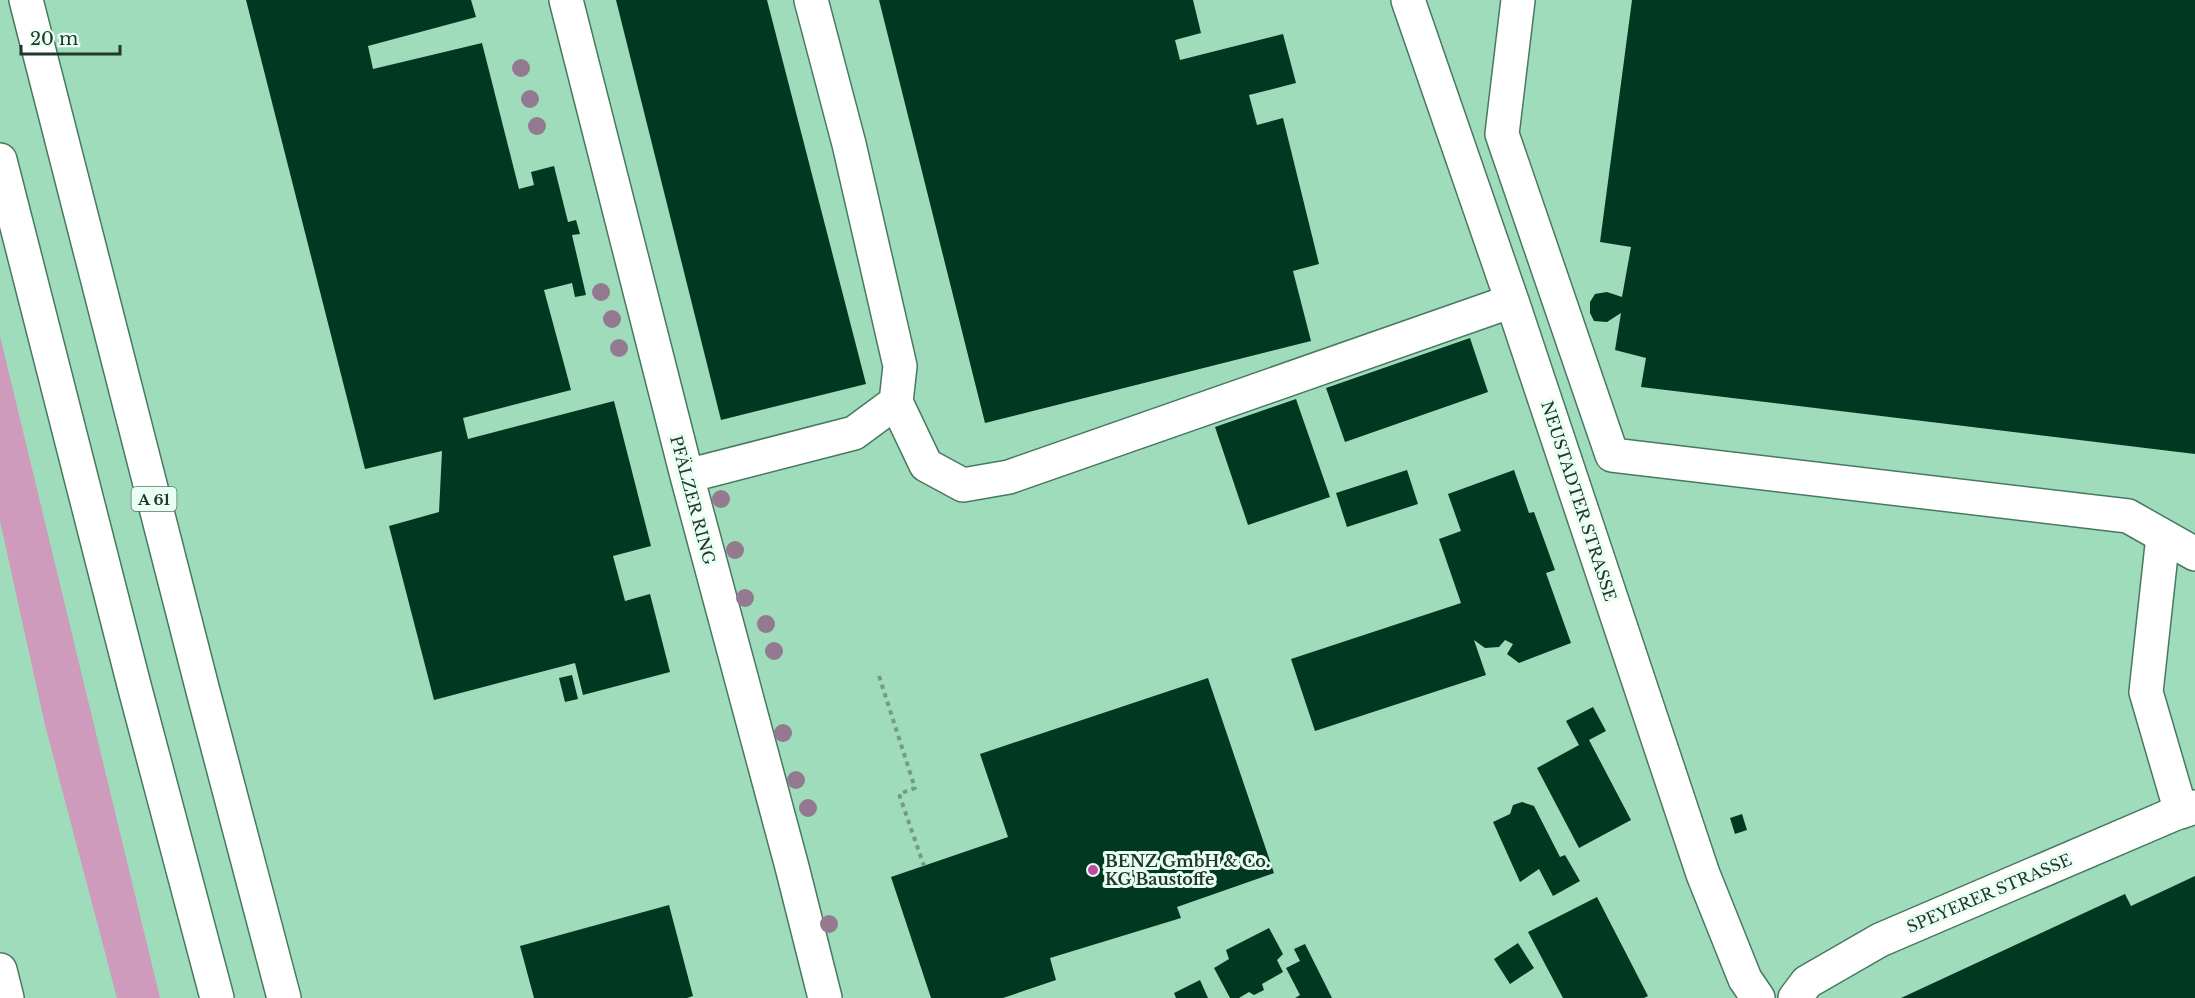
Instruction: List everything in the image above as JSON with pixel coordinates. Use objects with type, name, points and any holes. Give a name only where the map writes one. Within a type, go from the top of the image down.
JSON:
[{"type":"main road","name":"A 61","points":[[26,0],[284,998]]},
{"type":"main road","name":"PFÄLZER RING","points":[[566,0],[687,476],[825,998]]},
{"type":"main road","points":[[811,0],[849,144],[900,366],[896,402],[926,465],[963,485],[1009,477],[1512,301]]},
{"type":"main road","name":"NEUSTADTER STRASSE","points":[[1408,0],[1512,301],[1703,874],[1745,979],[1758,998]]},
{"type":"main road","points":[[1518,0],[1502,134],[1612,455],[2127,516],[2195,554]]},
{"type":"main road","points":[[0,159],[131,674],[217,998]]},
{"type":"main road","points":[[687,476],[854,433],[896,402]]},
{"type":"main road","points":[[2163,536],[2146,692],[2188,810]]},
{"type":"main road","name":"SPEYERER STRASSE","points":[[1796,998],[1807,982],[1880,940],[2188,810]]},
{"type":"main road","points":[[0,970],[7,998]]},
{"type":"path","points":[[879,676],[915,788],[899,794],[924,866]]},
{"type":"shaded area","points":[[0,0],[2195,0],[2195,998],[0,998]]},
{"type":"shaded area","points":[[0,336],[160,998],[117,998],[45,725],[0,521]]},
{"type":"building","points":[[246,0],[471,0],[476,17],[368,46],[373,69],[482,43],[519,189],[534,185],[531,172],[554,166],[568,222],[576,220],[580,234],[572,235],[586,295],[575,297],[572,283],[544,290],[571,390],[463,418],[468,439],[614,401],[651,546],[613,556],[625,601],[650,594],[670,672],[583,695],[575,663],[434,700],[389,526],[439,512],[442,451],[365,469]]},
{"type":"building","points":[[616,0],[767,0],[866,384],[721,420]]},
{"type":"building","points":[[879,0],[1193,0],[1201,33],[1175,40],[1180,60],[1283,34],[1296,83],[1249,95],[1257,125],[1283,118],[1319,264],[1293,271],[1311,341],[985,423]]},
{"type":"building","points":[[1632,0],[2195,0],[2195,454],[1641,387],[1646,358],[1615,350],[1621,313],[1607,322],[1594,321],[1590,313],[1590,302],[1595,294],[1607,292],[1622,297],[1631,247],[1600,242]]},
{"type":"building","points":[[1470,338],[1488,392],[1345,442],[1326,388]]},
{"type":"building","points":[[1296,399],[1330,497],[1248,525],[1215,427]]},
{"type":"building","points":[[1407,470],[1418,504],[1347,527],[1336,493]]},
{"type":"building","points":[[1514,470],[1529,513],[1534,512],[1555,570],[1546,573],[1571,643],[1519,663],[1507,654],[1513,644],[1505,640],[1499,647],[1485,648],[1474,640],[1486,675],[1315,731],[1291,659],[1461,603],[1439,539],[1461,531],[1448,494]]},
{"type":"building","points":[[572,675],[578,699],[565,702],[559,678]]},
{"type":"building","name":"BENZ GmbH & Co. KG Baustoffe","points":[[1208,678],[1274,873],[1177,907],[1181,918],[1050,958],[1056,980],[1003,998],[931,998],[891,877],[1008,837],[980,754]]},
{"type":"building","points":[[1593,707],[1606,731],[1589,740],[1631,820],[1579,848],[1537,768],[1579,745],[1566,721]]},
{"type":"building","points":[[1522,802],[1534,806],[1560,857],[1565,855],[1580,881],[1553,896],[1539,869],[1520,882],[1493,822],[1510,814],[1513,805]]},
{"type":"building","points":[[1742,814],[1747,830],[1735,834],[1730,818]]},
{"type":"building","points":[[2195,876],[2195,998],[1901,998],[2125,894],[2131,906]]},
{"type":"building","points":[[1597,897],[1648,996],[1644,998],[1563,998],[1528,932]]},
{"type":"building","points":[[669,905],[693,996],[687,998],[534,998],[520,946]]},
{"type":"building","points":[[1269,928],[1283,954],[1277,960],[1283,972],[1262,984],[1264,990],[1254,995],[1249,992],[1239,998],[1230,998],[1214,968],[1229,959],[1226,950]]},
{"type":"building","points":[[1518,943],[1534,968],[1510,984],[1494,959]]},
{"type":"building","points":[[1305,944],[1332,998],[1295,998],[1300,995],[1286,968],[1300,961],[1294,949]]},
{"type":"building","points":[[1200,980],[1208,998],[1176,998],[1174,993]]},
{"type":"place","name":"BENZ GmbH & Co. KG Baustoffe","points":[[1093,870]]}]
